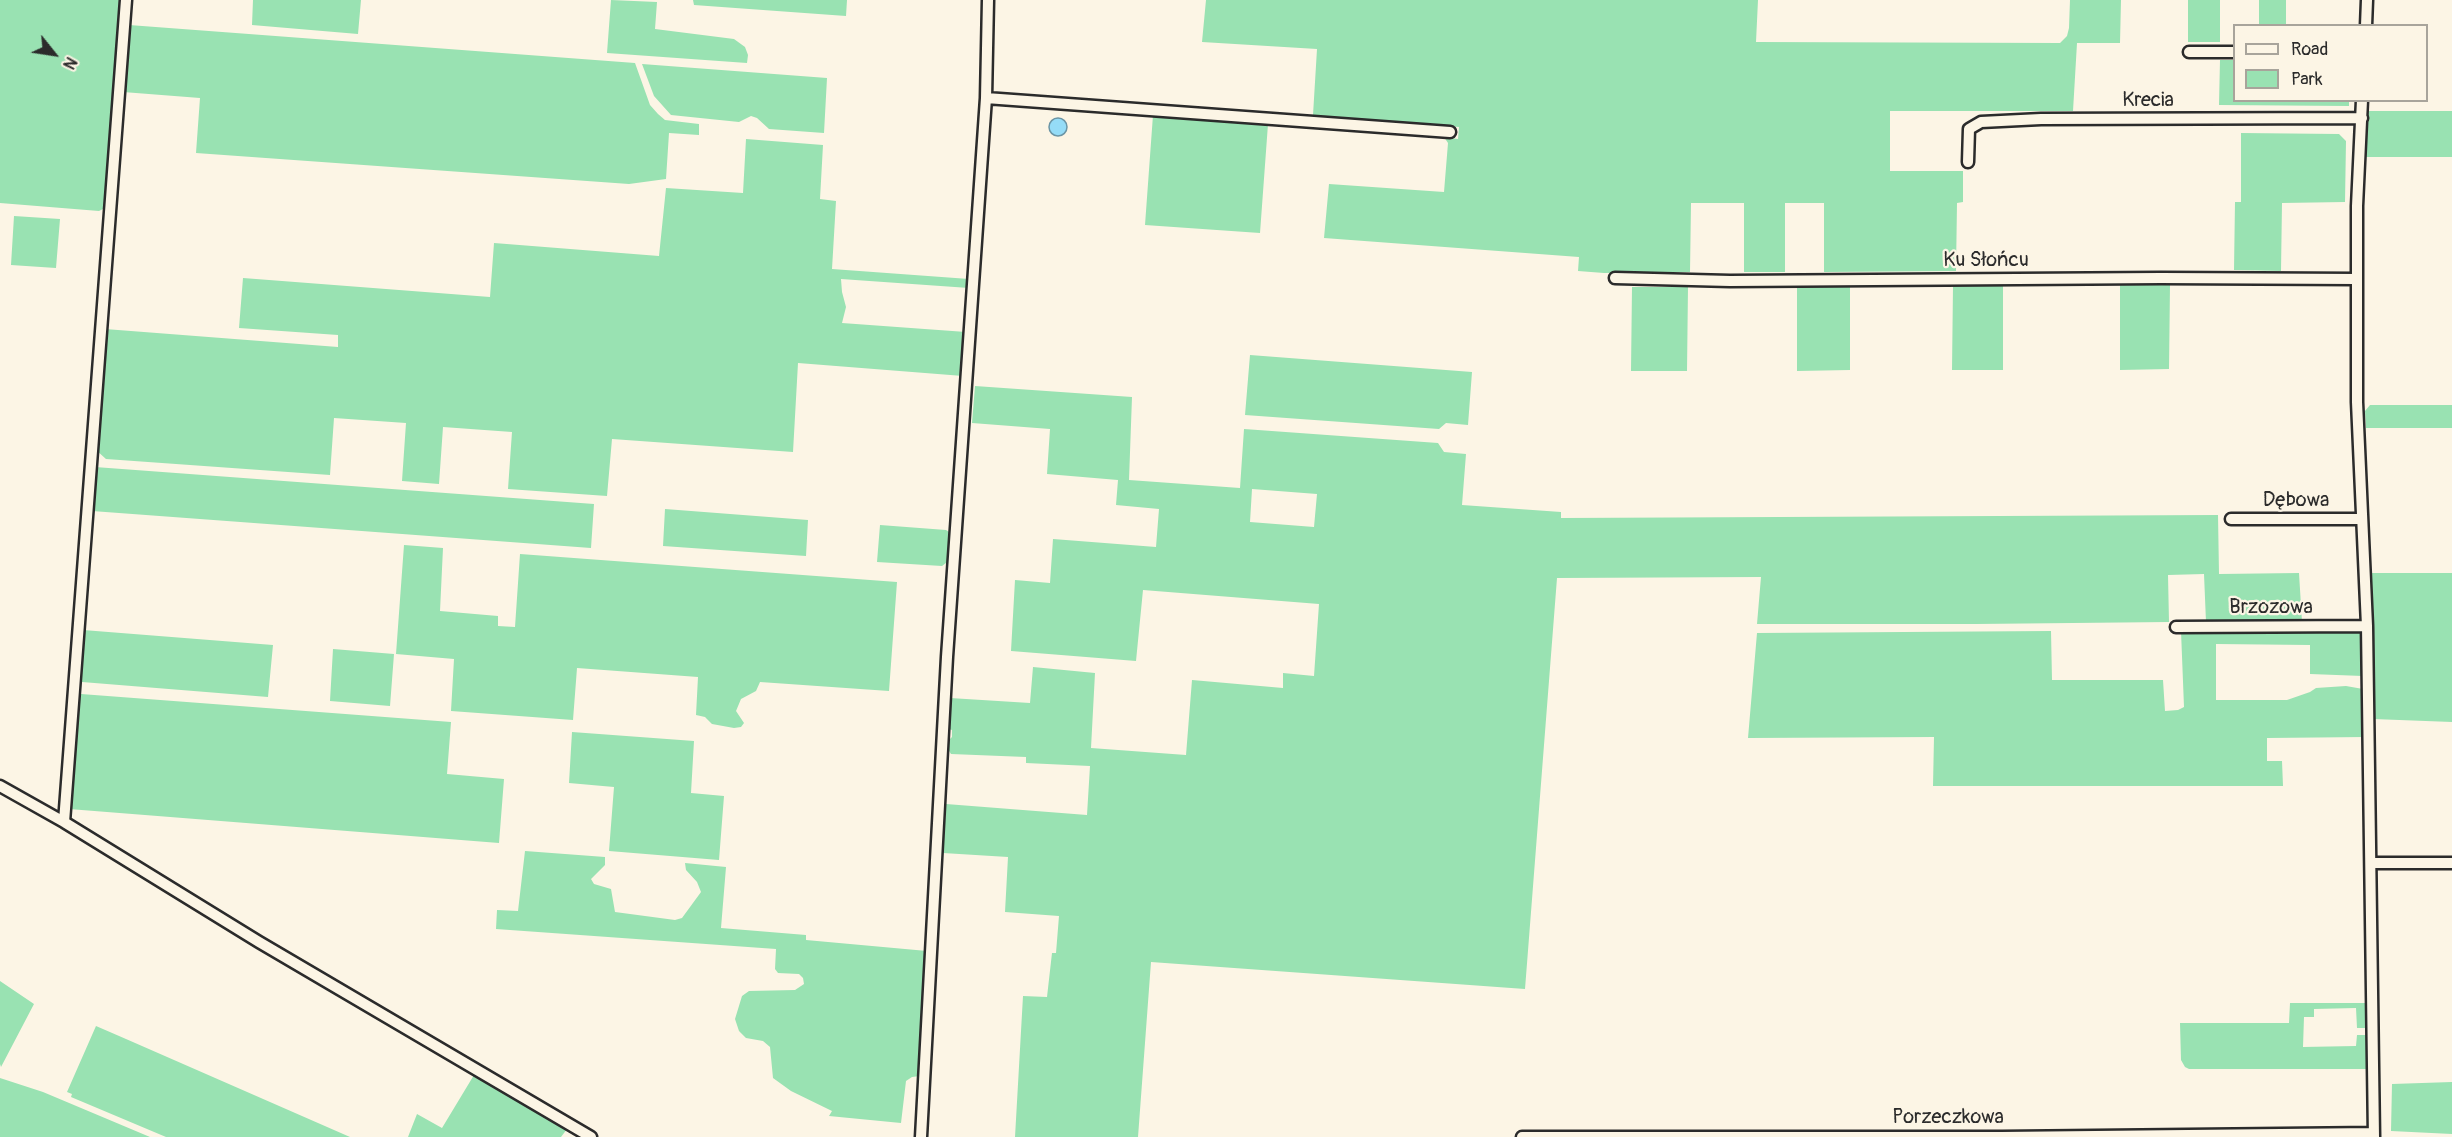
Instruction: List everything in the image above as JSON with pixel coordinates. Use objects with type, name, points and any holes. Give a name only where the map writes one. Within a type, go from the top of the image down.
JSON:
[{"type":"street","points":[[64,822],[126,0]]},
{"type":"street","points":[[921,1137],[947,657],[986,98],[988,0]]},
{"type":"street","points":[[2366,24],[2367,0]]},
{"type":"street","points":[[2189,52],[2233,52]]},
{"type":"street","points":[[986,98],[1450,132]]},
{"type":"street","points":[[2362,102],[2356,279],[2356,402],[2367,626],[2374,1135]]},
{"type":"street","name":"Krecia","points":[[1968,162],[1969,129],[1981,122],[2041,119],[2362,118]]},
{"type":"street","name":"Ku Słońcu","points":[[1615,278],[1730,281],[2356,279]]},
{"type":"street","name":"Dębowa","points":[[2231,519],[2362,519]]},
{"type":"street","name":"Brzozowa","points":[[2176,627],[2367,626]]},
{"type":"street","points":[[0,786],[64,822],[259,942],[591,1137]]},
{"type":"street","points":[[2372,863],[2452,863]]},
{"type":"street","name":"Porzeczkowa","points":[[1522,1137],[2374,1135]]},
{"type":"green space","points":[[0,0],[122,0],[107,204],[99,211],[0,203]]},
{"type":"green space","points":[[253,0],[361,0],[358,34],[252,25]]},
{"type":"green space","points":[[611,0],[657,2],[655,29],[734,39],[745,47],[748,55],[747,63],[607,53]]},
{"type":"green space","points":[[693,0],[847,0],[846,16],[694,5]]},
{"type":"green space","points":[[1206,0],[1758,0],[1756,42],[2060,43],[2067,36],[2069,28],[2070,0],[2121,0],[2120,43],[2077,43],[2073,111],[1890,111],[1890,171],[1963,171],[1963,202],[1957,203],[1956,271],[1824,272],[1824,203],[1785,203],[1785,272],[1744,272],[1744,203],[1691,203],[1690,272],[1604,273],[1578,271],[1579,257],[1324,238],[1329,184],[1444,192],[1448,143],[1444,137],[1458,139],[1459,127],[1313,115],[1317,49],[1202,42]]},
{"type":"green space","points":[[2188,0],[2220,0],[2220,42],[2188,42]]},
{"type":"green space","points":[[2259,0],[2286,0],[2286,24],[2259,24]]},
{"type":"green space","points":[[129,25],[635,63],[650,105],[658,114],[665,120],[699,124],[699,135],[669,133],[666,179],[629,184],[196,153],[200,98],[123,92]]},
{"type":"green space","points":[[2220,60],[2233,60],[2233,102],[2349,102],[2349,106],[2219,105]]},
{"type":"green space","points":[[642,64],[827,78],[824,133],[769,129],[757,118],[751,116],[739,122],[671,115],[654,96]]},
{"type":"green space","points":[[2366,111],[2452,111],[2452,157],[2365,157]]},
{"type":"green space","points":[[1153,115],[1268,124],[1260,233],[1145,225]]},
{"type":"green space","points":[[2241,133],[2339,134],[2346,141],[2345,202],[2282,203],[2281,271],[2234,270],[2235,202],[2241,202]]},
{"type":"green space","points":[[746,139],[823,145],[820,199],[836,201],[832,269],[969,279],[969,288],[841,279],[846,307],[842,323],[966,332],[963,376],[798,363],[793,452],[612,439],[607,496],[508,489],[512,432],[443,427],[439,484],[402,481],[406,423],[334,418],[330,475],[106,459],[96,450],[105,329],[338,347],[338,335],[239,328],[243,278],[490,297],[494,243],[659,256],[666,188],[743,193]]},
{"type":"green space","points":[[14,216],[60,219],[56,268],[11,265]]},
{"type":"green space","points":[[2120,285],[2170,285],[2169,369],[2120,370]]},
{"type":"green space","points":[[1797,286],[1850,286],[1850,370],[1797,371]]},
{"type":"green space","points":[[1953,286],[2003,286],[2003,370],[1952,370]]},
{"type":"green space","points":[[1632,287],[1688,287],[1687,371],[1631,371]]},
{"type":"green space","points":[[1250,355],[1472,372],[1468,425],[1446,423],[1439,429],[1245,415]]},
{"type":"green space","points":[[975,386],[1132,397],[1129,480],[1240,488],[1244,429],[1438,443],[1444,452],[1466,454],[1462,505],[1561,512],[1561,518],[2218,515],[2219,574],[2299,573],[2302,622],[2206,622],[2204,574],[2168,575],[2169,622],[1976,624],[1757,624],[1761,577],[1557,578],[1525,989],[1151,962],[1138,1137],[1015,1137],[1023,996],[1047,997],[1052,953],[1056,953],[1059,916],[1005,912],[1008,857],[943,853],[946,804],[1087,815],[1090,766],[1026,763],[1026,757],[951,754],[948,749],[948,741],[952,737],[952,730],[949,729],[950,698],[1030,703],[1033,667],[1095,673],[1091,748],[1186,755],[1192,680],[1283,688],[1283,673],[1314,676],[1319,604],[1143,590],[1136,661],[1011,651],[1015,580],[1050,583],[1053,539],[1156,547],[1159,509],[1116,505],[1118,480],[1047,474],[1050,429],[972,423]],"holes":[[[1252,489],[1317,494],[1314,527],[1250,522]]]},
{"type":"green space","points":[[2370,405],[2452,405],[2452,428],[2366,428],[2365,411]]},
{"type":"green space","points":[[95,467],[594,504],[591,548],[92,511]]},
{"type":"green space","points":[[665,509],[808,520],[806,556],[663,546]]},
{"type":"green space","points":[[880,525],[946,530],[952,534],[950,560],[942,566],[877,562]]},
{"type":"green space","points":[[404,545],[443,548],[440,611],[498,616],[498,626],[515,627],[520,554],[897,582],[889,691],[760,682],[756,691],[741,699],[736,711],[744,723],[741,727],[734,728],[712,724],[705,717],[696,715],[698,677],[577,668],[573,720],[451,711],[454,659],[396,654]]},
{"type":"green space","points":[[2371,573],[2452,573],[2452,722],[2373,719]]},
{"type":"green space","points":[[2358,629],[2362,634],[2363,676],[2310,674],[2310,645],[2216,644],[2216,700],[2287,700],[2316,688],[2346,686],[2363,689],[2365,737],[2267,738],[2267,761],[2282,761],[2283,786],[1933,786],[1934,737],[1748,738],[1757,633],[2051,631],[2052,680],[2163,680],[2165,711],[2184,707],[2181,631]]},
{"type":"green space","points":[[83,630],[273,645],[268,697],[82,682],[79,679]]},
{"type":"green space","points":[[333,649],[394,654],[390,706],[330,701]]},
{"type":"green space","points":[[81,694],[451,722],[447,774],[504,779],[499,843],[69,809],[78,697]]},
{"type":"green space","points":[[572,732],[694,741],[691,793],[724,796],[719,860],[609,851],[614,787],[569,783]]},
{"type":"green space","points":[[525,851],[605,857],[605,865],[591,879],[594,884],[611,889],[615,912],[675,920],[682,918],[701,892],[697,882],[686,870],[685,863],[726,867],[721,928],[806,935],[806,940],[927,951],[920,1076],[906,1081],[901,1123],[829,1116],[832,1111],[791,1091],[773,1078],[770,1047],[763,1041],[746,1038],[739,1031],[735,1019],[742,996],[749,991],[795,990],[804,984],[799,974],[778,973],[775,969],[776,949],[496,929],[497,910],[518,911]]},
{"type":"green space","points":[[0,981],[34,1004],[1,1067],[0,1064]]},
{"type":"green space","points":[[2290,1003],[2367,1003],[2367,1028],[2357,1028],[2356,1008],[2314,1009],[2314,1017],[2304,1017],[2303,1047],[2356,1046],[2357,1035],[2367,1035],[2367,1069],[2189,1069],[2181,1060],[2180,1023],[2289,1023]]},
{"type":"green space","points":[[96,1026],[350,1137],[166,1137],[71,1097],[72,1094],[67,1092]]},
{"type":"green space","points":[[474,1075],[567,1129],[561,1137],[408,1137],[417,1114],[442,1128]]},
{"type":"green space","points":[[0,1078],[43,1092],[150,1137],[0,1137]]},
{"type":"green space","points":[[2452,1082],[2452,1134],[2391,1131],[2392,1084]]},
{"type":"water","points":[[1058,118],[1064,121],[1067,127],[1064,133],[1058,136],[1052,133],[1049,127],[1052,121]]}]
